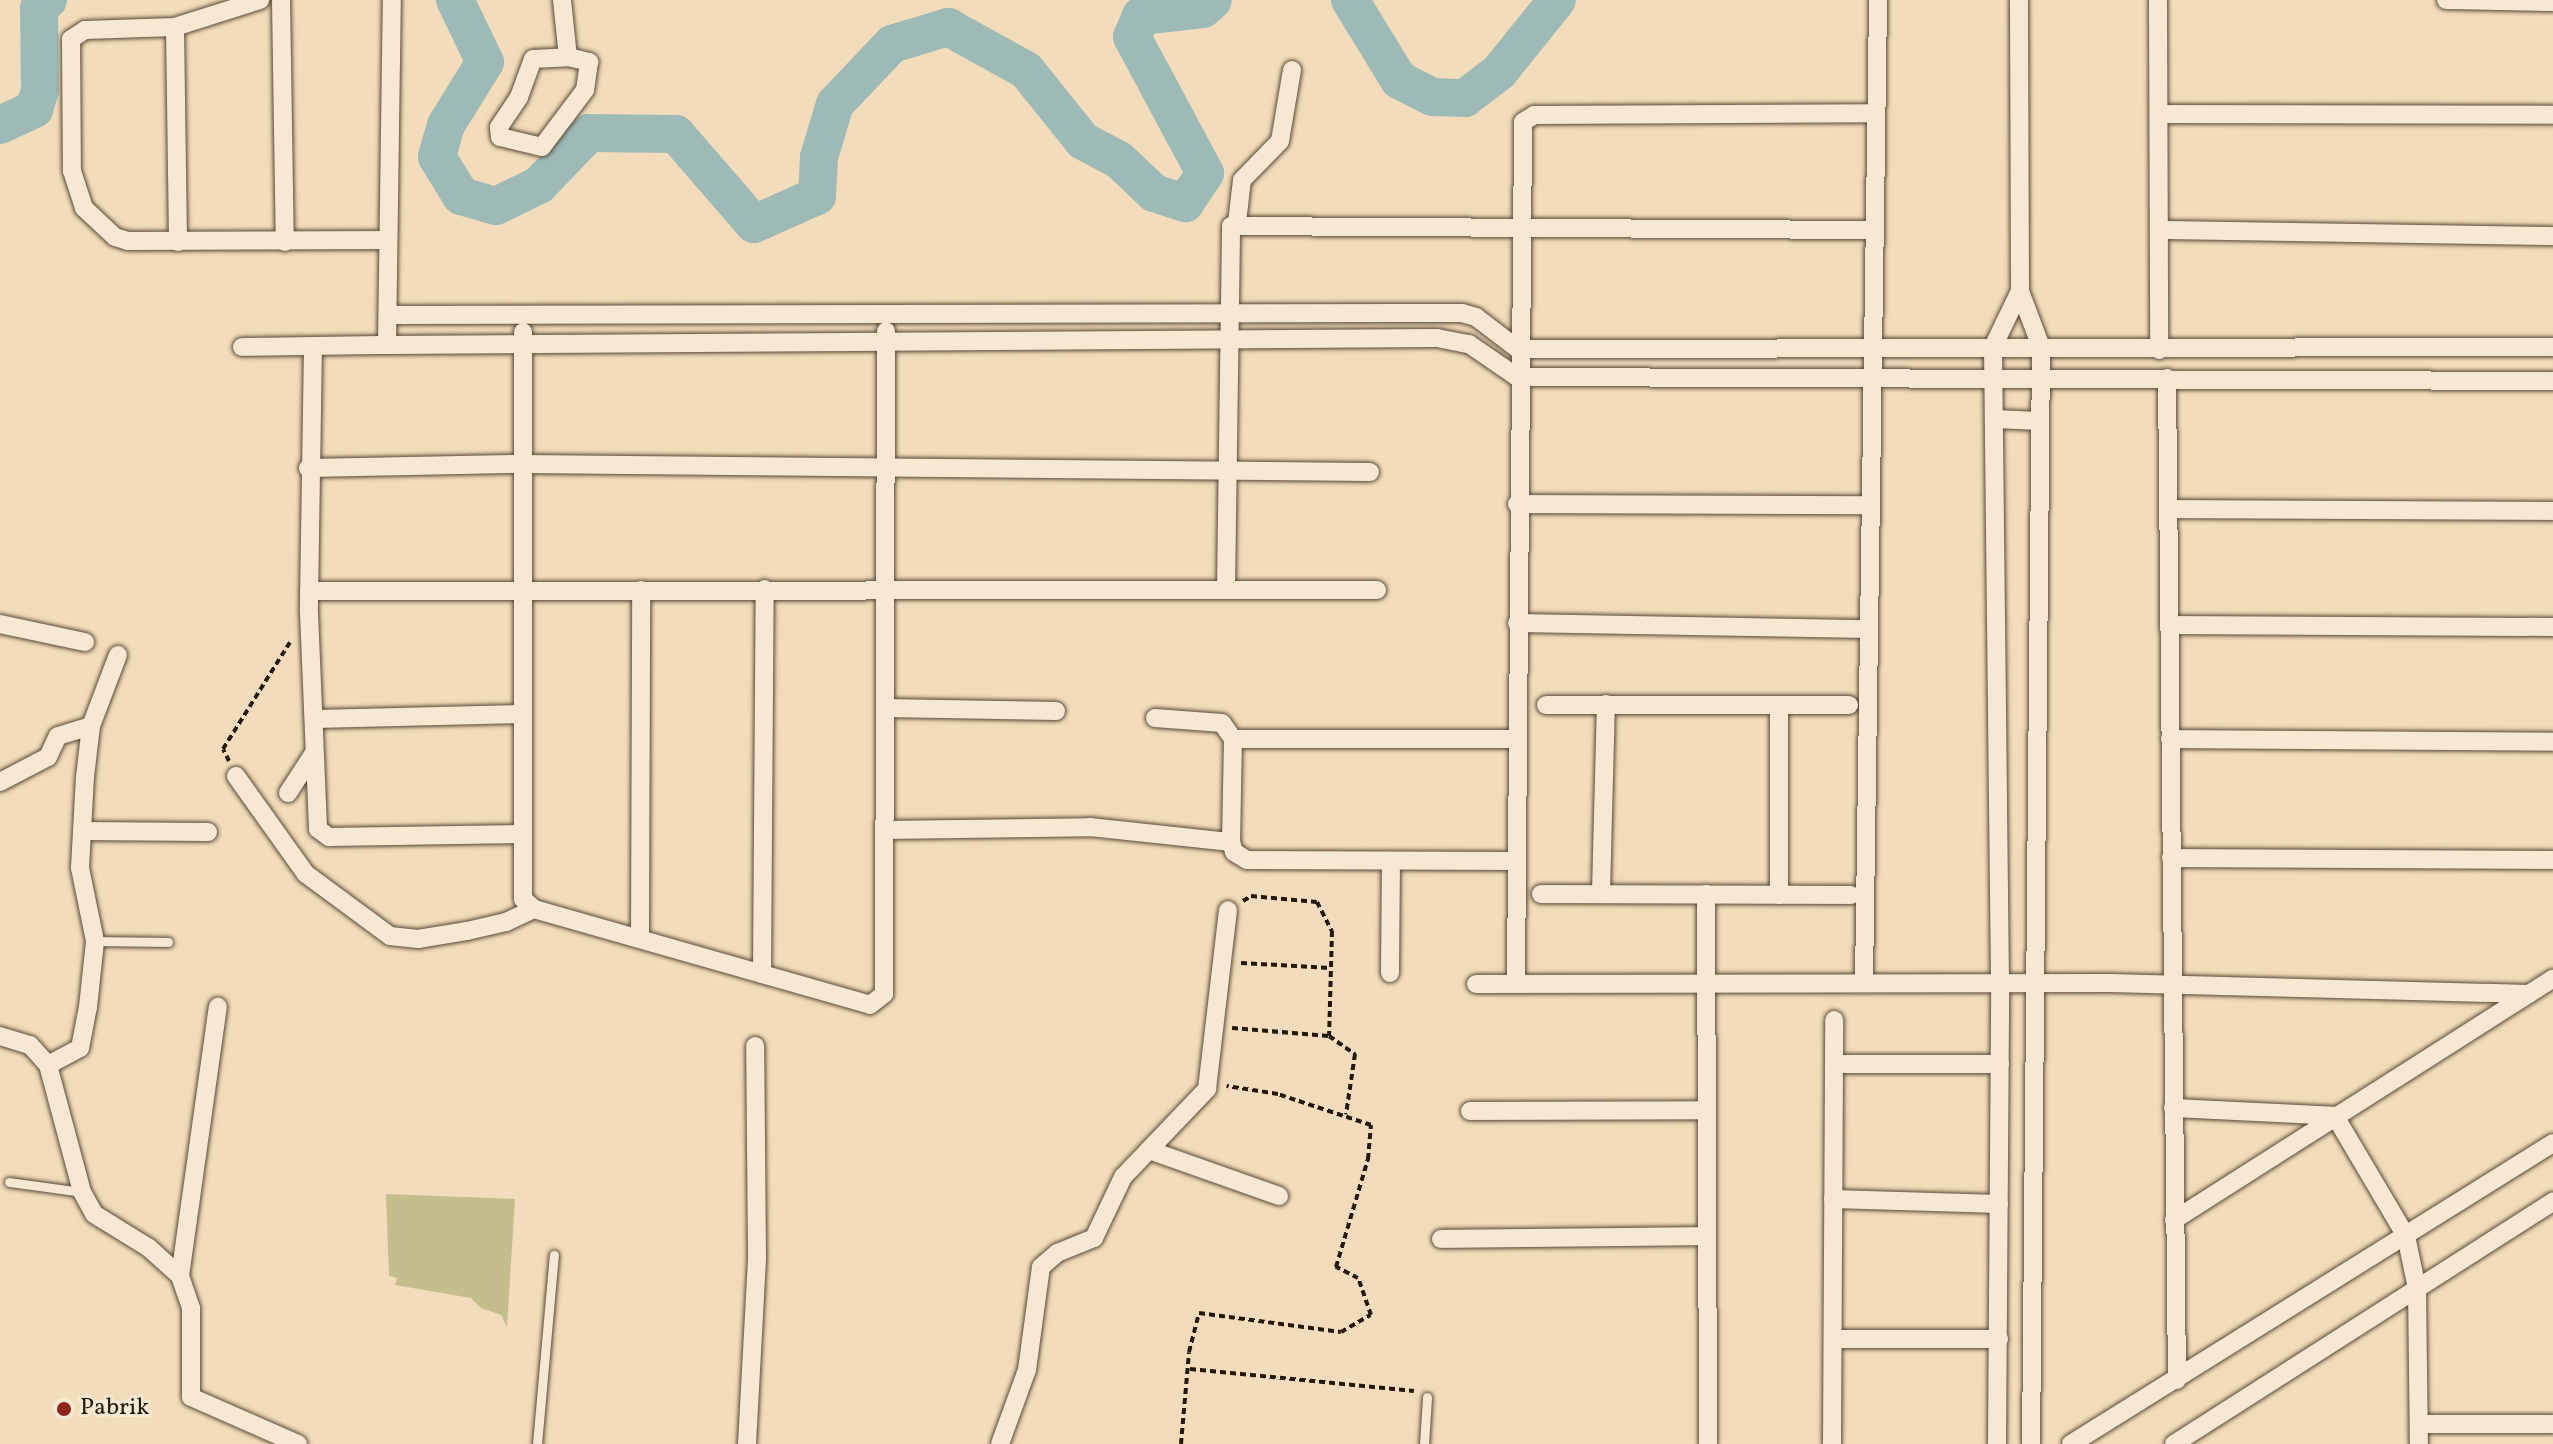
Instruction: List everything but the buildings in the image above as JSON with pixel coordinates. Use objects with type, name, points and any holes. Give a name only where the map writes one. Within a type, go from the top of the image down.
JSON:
[{"type":"street","points":[[260,0],[175,27],[85,30],[69,46],[72,171],[84,208],[115,237],[178,242],[386,240]]},
{"type":"street","points":[[281,0],[285,242]]},
{"type":"street","points":[[387,345],[386,240],[392,0]]},
{"type":"street","points":[[562,0],[568,57]]},
{"type":"street","points":[[1864,982],[1878,0]]},
{"type":"street","points":[[2019,0],[2020,291],[2041,347],[2032,983],[2031,1444]]},
{"type":"street","points":[[2158,0],[2159,350]]},
{"type":"street","points":[[2446,0],[2553,2]]},
{"type":"street","points":[[175,27],[178,242]]},
{"type":"street","points":[[568,57],[589,62],[585,90],[548,144],[536,148],[500,137],[499,127],[519,97],[533,59],[568,57]]},
{"type":"street","points":[[1226,590],[1229,233],[1237,223],[1242,180],[1280,141],[1292,70]]},
{"type":"street","points":[[1516,981],[1517,377],[1521,128],[1527,117],[1875,113]]},
{"type":"street","points":[[2159,114],[2553,115]]},
{"type":"street","points":[[1237,223],[1519,229],[1873,230]]},
{"type":"street","points":[[2159,230],[2553,236]]},
{"type":"street","points":[[1997,1444],[2000,983],[1993,347],[2020,291]]},
{"type":"street","points":[[388,315],[1226,317],[1462,313],[1476,317],[1518,349],[2553,347]]},
{"type":"street","points":[[523,316],[523,899],[534,909],[640,936],[870,1005],[882,1000],[886,316]]},
{"type":"street","points":[[242,347],[523,341],[1226,342],[1456,339],[1517,377],[1871,375],[2553,381]]},
{"type":"street","points":[[313,346],[308,468],[315,819],[329,837],[523,834]]},
{"type":"street","points":[[2167,378],[2177,1380]]},
{"type":"street","points":[[1994,419],[2040,421]]},
{"type":"street","points":[[308,468],[523,464],[886,470],[1370,472]]},
{"type":"street","points":[[1517,504],[1870,505]]},
{"type":"street","points":[[2168,509],[2553,511]]},
{"type":"street","points":[[762,974],[765,589]]},
{"type":"street","points":[[640,936],[641,590]]},
{"type":"street","points":[[309,591],[1377,590]]},
{"type":"street","points":[[1517,623],[1868,629]]},
{"type":"street","points":[[0,624],[85,642]]},
{"type":"street","points":[[2169,625],[2553,627]]},
{"type":"street","points":[[48,1065],[80,1048],[95,941],[80,868],[91,726],[118,655]]},
{"type":"street","points":[[1601,892],[1606,704]]},
{"type":"street","points":[[1546,705],[1849,705]]},
{"type":"street","points":[[1779,705],[1779,895]]},
{"type":"street","points":[[885,708],[1056,711]]},
{"type":"street","points":[[314,719],[523,714]]},
{"type":"street","points":[[1155,718],[1222,723],[1233,739],[1231,842],[1238,856],[1252,861],[1515,861]]},
{"type":"street","points":[[0,782],[48,757],[58,736],[91,726]]},
{"type":"street","points":[[1233,739],[1516,739]]},
{"type":"street","points":[[2170,739],[2553,742]]},
{"type":"street","points":[[288,793],[314,753]]},
{"type":"street","points":[[236,776],[306,874],[390,936],[418,939],[467,931],[506,922],[534,909]]},
{"type":"street","points":[[885,830],[1090,827],[1231,842]]},
{"type":"street","points":[[82,831],[208,832]]},
{"type":"street","points":[[2171,858],[2553,860]]},
{"type":"street","points":[[1390,973],[1391,861]]},
{"type":"street","points":[[1541,894],[1851,895]]},
{"type":"street","points":[[1706,894],[1709,979],[1708,1444]]},
{"type":"street","points":[[1000,1444],[1027,1370],[1041,1267],[1057,1253],[1094,1238],[1123,1177],[1209,1083],[1228,910]]},
{"type":"street","points":[[1476,984],[1709,979],[2172,984],[2529,994]]},
{"type":"street","points":[[2174,1220],[2553,979]]},
{"type":"street","points":[[218,1007],[180,1276],[191,1308],[191,1397],[298,1444]]},
{"type":"street","points":[[1832,1444],[1834,1020]]},
{"type":"street","points":[[0,1036],[30,1045],[48,1065],[82,1192],[94,1214],[149,1248],[180,1276]]},
{"type":"street","points":[[747,1444],[757,1257],[755,1046]]},
{"type":"street","points":[[1834,1064],[2000,1064]]},
{"type":"street","points":[[2173,1108],[2335,1116]]},
{"type":"street","points":[[1470,1111],[1707,1110]]},
{"type":"street","points":[[2335,1116],[2406,1236],[2417,1288],[2419,1444]]},
{"type":"street","points":[[2071,1444],[2553,1143]]},
{"type":"street","points":[[1149,1150],[1279,1196]]},
{"type":"street","points":[[1833,1199],[1999,1204]]},
{"type":"street","points":[[2174,1444],[2553,1202]]},
{"type":"street","points":[[1441,1239],[1707,1236]]},
{"type":"street","points":[[1833,1339],[1999,1339]]},
{"type":"street","points":[[2419,1424],[2553,1424]]},
{"type":"lane","points":[[95,941],[168,942]]},
{"type":"lane","points":[[9,1182],[82,1192]]},
{"type":"lane","points":[[537,1444],[554,1255]]},
{"type":"lane","points":[[1424,1444],[1427,1397]]},
{"type":"path","points":[[223,749],[309,613]]},
{"type":"path","points":[[1228,910],[1251,896],[1317,902],[1332,931],[1329,1036]]},
{"type":"path","points":[[1222,962],[1330,968]]},
{"type":"path","points":[[1215,1027],[1329,1036],[1355,1054],[1346,1114]]},
{"type":"path","points":[[1181,1444],[1199,1313],[1341,1332],[1371,1315],[1358,1278],[1336,1267],[1368,1159],[1371,1125],[1346,1114],[1278,1094],[1209,1083]]},
{"type":"path","points":[[1190,1369],[1405,1387],[1427,1397]]},
{"type":"shaded area","points":[[386,1194],[515,1199],[507,1327],[501,1315],[481,1308],[471,1298],[395,1285],[397,1278],[389,1276]]},
{"type":"waterway","points":[[0,125],[34,109],[40,90],[39,8],[48,0]]},
{"type":"waterway","points":[[455,0],[485,62],[446,125],[437,157],[461,196],[496,206],[539,185],[589,133],[676,134],[754,224],[817,196],[819,157],[835,104],[892,44],[948,27],[1026,70],[1083,141],[1119,160],[1154,193],[1185,203],[1205,173],[1132,37],[1141,16],[1203,9],[1213,0]]},
{"type":"waterway","points":[[1350,0],[1399,80],[1433,97],[1465,98],[1499,72],[1557,0]]},
{"type":"place","name":"Pabrik","points":[[64,1409]]}]
